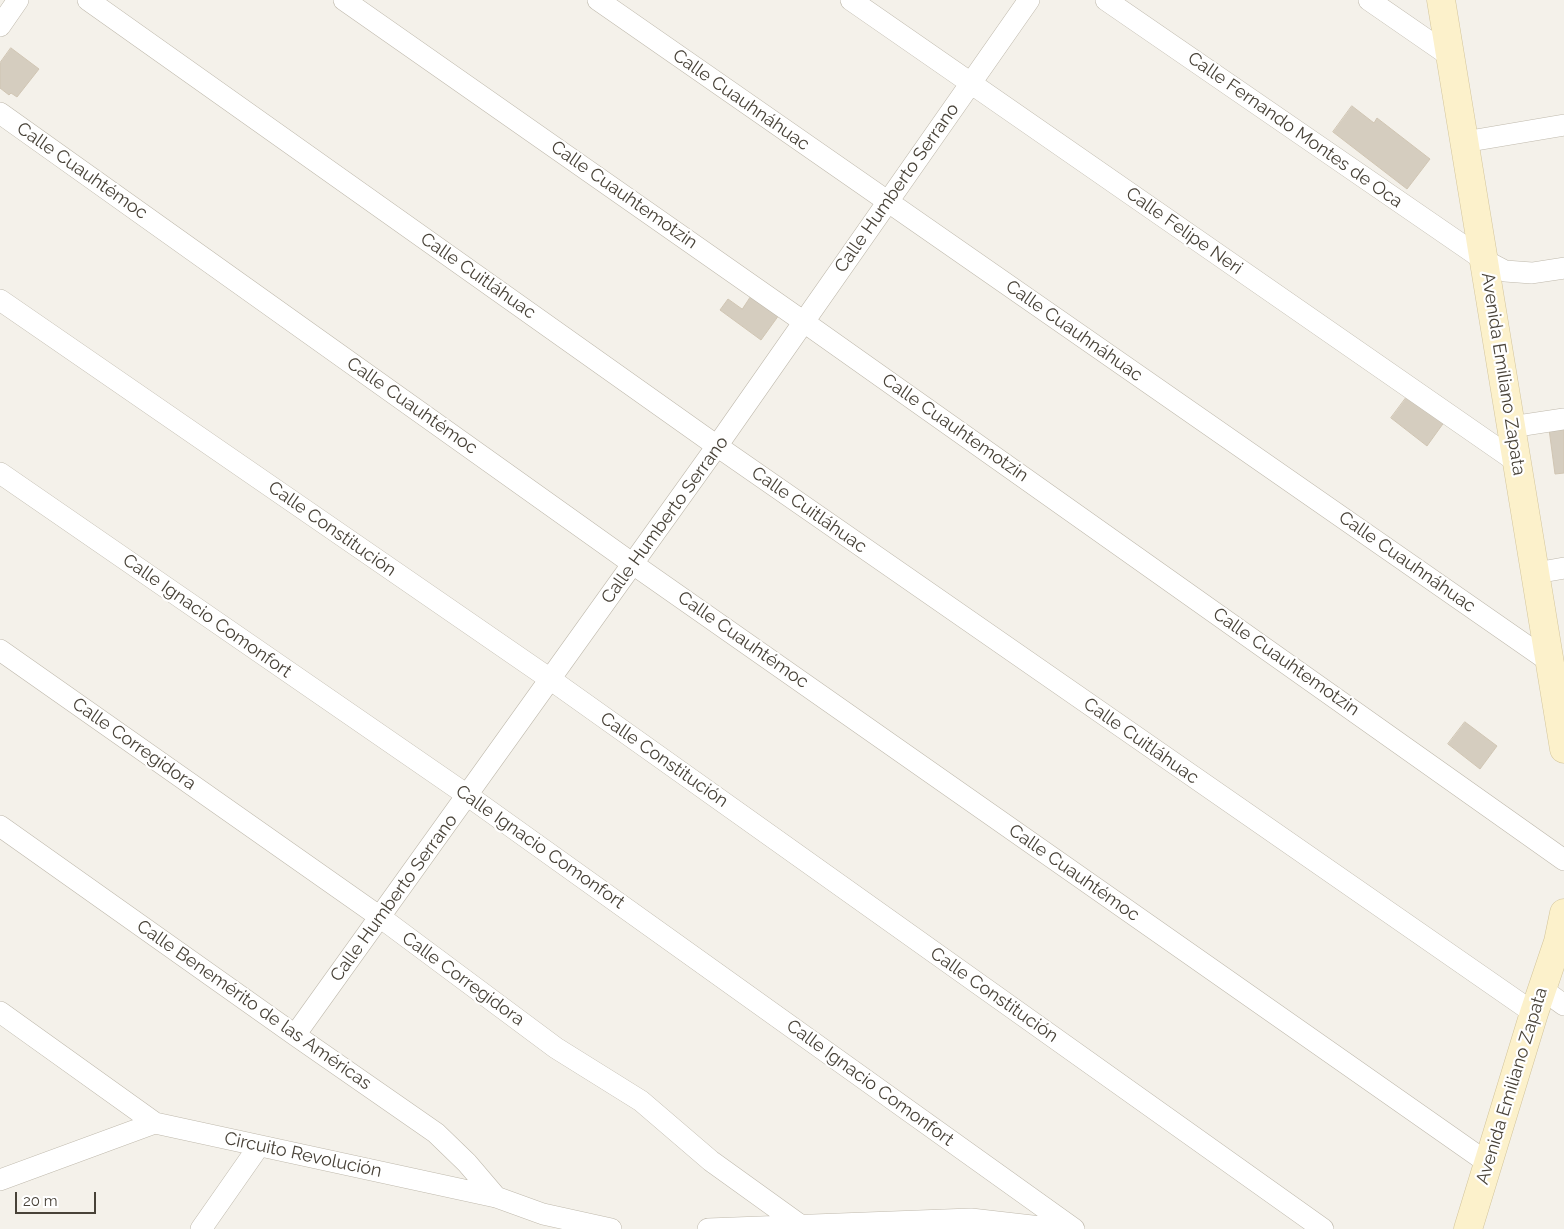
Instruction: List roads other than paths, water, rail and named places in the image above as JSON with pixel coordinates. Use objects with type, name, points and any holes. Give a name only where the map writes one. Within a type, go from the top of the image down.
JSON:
[{"type":"main road","name":"Avenida Emiliano Zapata","points":[[1441,0],[1550,662],[1562,715],[1564,749]]},
{"type":"main road","name":"Avenida Emiliano Zapata","points":[[1468,1229],[1558,942],[1564,913]]},
{"type":"street","points":[[0,26],[18,0]]},
{"type":"street","name":"Calle Cuitláhuac","points":[[88,0],[717,446],[1538,1001],[1564,1005]]},
{"type":"street","name":"Calle Cuauhtemotzin","points":[[344,0],[804,322],[1564,860]]},
{"type":"street","name":"Calle Cuauhnáhuac","points":[[598,0],[1550,662]]},
{"type":"street","name":"Calle Felipe Neri","points":[[851,0],[1517,462]]},
{"type":"street","name":"Calle Humberto Serrano","points":[[295,1035],[717,446],[1029,0]]},
{"type":"street","name":"Calle Fernando Montes de Oca","points":[[1106,0],[1484,260],[1505,271],[1532,273],[1564,268]]},
{"type":"street","points":[[1370,0],[1450,56]]},
{"type":"street","name":"Calle Cuauhtémoc","points":[[0,113],[633,564],[1488,1163]]},
{"type":"street","points":[[1464,142],[1564,125]]},
{"type":"street","name":"Calle Constitución","points":[[0,300],[550,679],[1323,1229]]},
{"type":"street","points":[[1512,427],[1564,419]]},
{"type":"street","name":"Calle Ignacio Comonfort","points":[[0,473],[467,795],[1074,1229]]},
{"type":"street","points":[[1536,573],[1564,568]]},
{"type":"street","name":"Calle Corregidora","points":[[0,650],[380,917],[556,1048],[641,1101],[711,1161],[800,1225]]},
{"type":"street","name":"Calle Benemérito de las Américas","points":[[0,826],[436,1133],[467,1163],[496,1197]]},
{"type":"street","points":[[0,1012],[155,1123]]},
{"type":"street","points":[[0,1180],[155,1123]]},
{"type":"street","name":"Circuito Revolución","points":[[155,1123],[496,1197],[540,1221],[610,1229]]},
{"type":"street","points":[[201,1229],[259,1146]]},
{"type":"street","points":[[708,1229],[971,1219],[1058,1229]]}]
